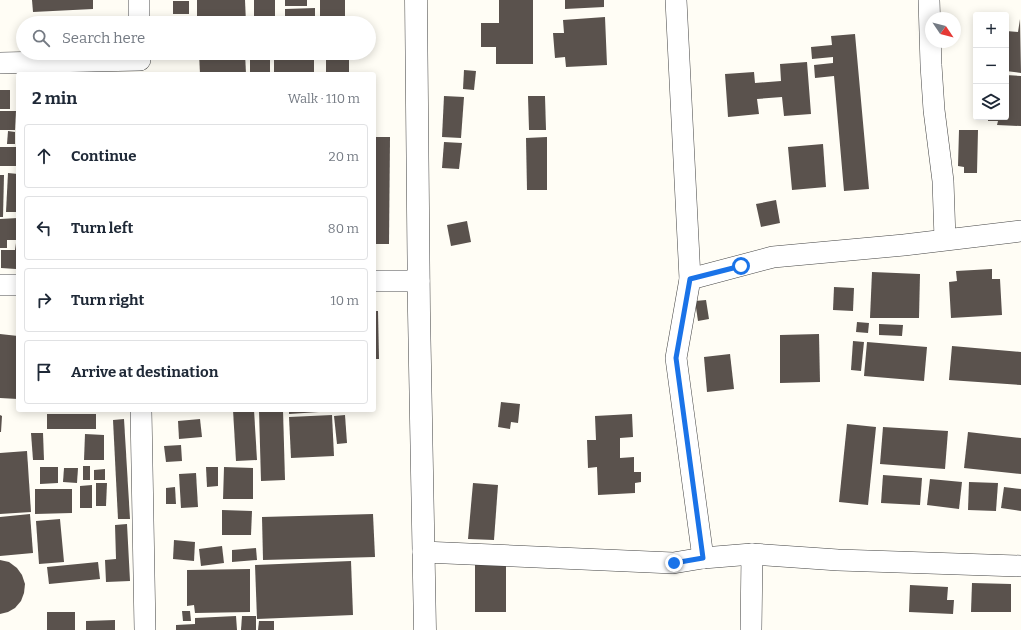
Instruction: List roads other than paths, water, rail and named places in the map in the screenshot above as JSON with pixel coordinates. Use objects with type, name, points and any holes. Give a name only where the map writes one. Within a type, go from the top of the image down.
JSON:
[{"type":"street","points":[[139,0],[139,16]]},
{"type":"street","points":[[416,0],[425,630]]},
{"type":"street","points":[[676,0],[690,279],[676,358],[703,558]]},
{"type":"street","points":[[929,0],[934,110],[943,181],[945,239]]},
{"type":"street","points":[[0,63],[140,62]]},
{"type":"street","points":[[690,279],[773,257],[904,245],[1021,230]]},
{"type":"street","points":[[376,281],[419,281]]},
{"type":"street","points":[[0,285],[16,285]]},
{"type":"street","points":[[141,412],[145,630]]},
{"type":"street","points":[[423,552],[674,563],[703,558],[752,554],[838,560],[1021,566]]},
{"type":"street","points":[[751,630],[752,554]]}]
